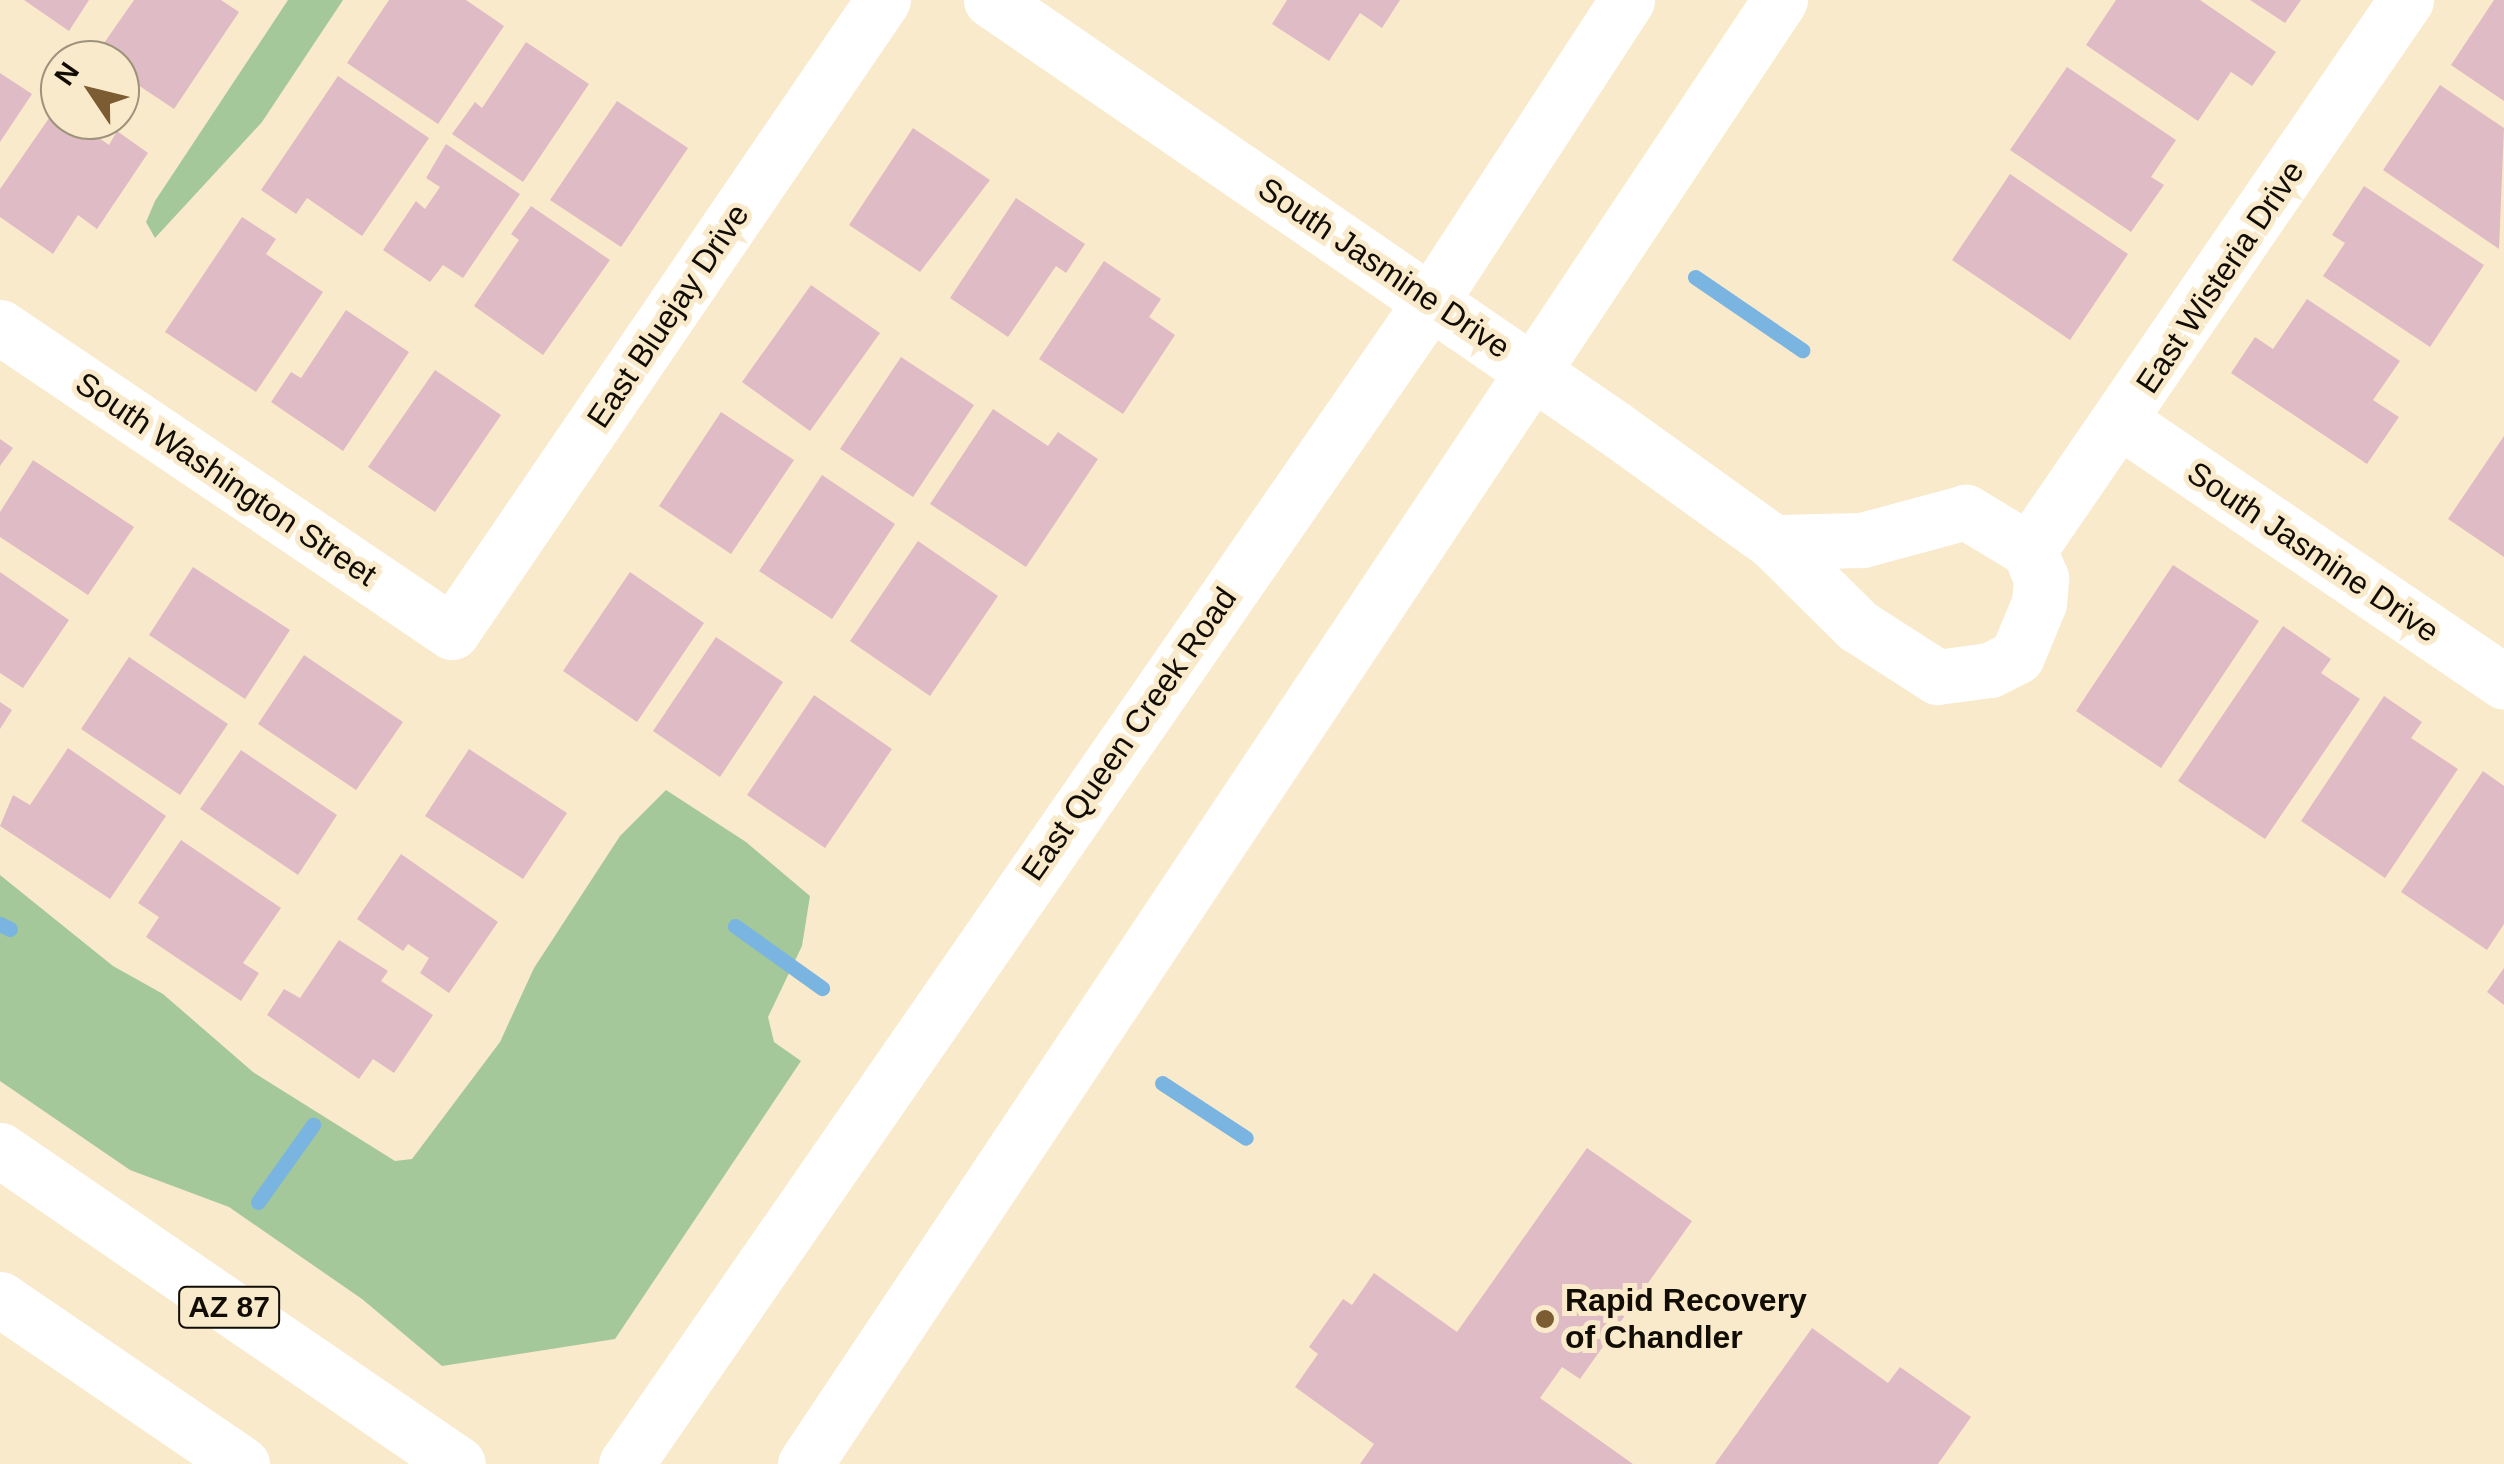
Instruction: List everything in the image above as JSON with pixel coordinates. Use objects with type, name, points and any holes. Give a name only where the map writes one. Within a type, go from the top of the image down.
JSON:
[{"type":"main road","name":"East Bluejay Drive","points":[[452,632],[883,0]]},
{"type":"main road","name":"South Jasmine Drive","points":[[991,0],[1530,368],[1773,542],[1858,626],[1938,677],[1990,670],[2016,656],[2039,603],[2042,578],[2029,550]]},
{"type":"main road","name":"East Queen Creek Road","points":[[626,1464],[1431,301],[1627,0]]},
{"type":"main road","points":[[805,1464],[1530,368],[1780,0]]},
{"type":"main road","name":"East Wisteria Drive","points":[[2029,550],[2122,422],[2406,0]]},
{"type":"main road","name":"South Washington Street","points":[[0,327],[452,632]]},
{"type":"main road","name":"South Jasmine Drive","points":[[2122,422],[2504,682]]},
{"type":"main road","points":[[1773,542],[1862,540],[1966,512],[2029,550]]},
{"type":"main road","name":"AZ 87","points":[[0,1150],[458,1464]]},
{"type":"main road","points":[[0,1299],[242,1464]]},
{"type":"green space","points":[[288,0],[343,0],[262,122],[155,238],[146,222],[155,201]]},
{"type":"green space","points":[[666,790],[746,842],[810,896],[802,946],[768,1017],[774,1042],[801,1061],[615,1339],[442,1366],[362,1299],[229,1207],[130,1170],[0,1081],[0,875],[113,966],[163,994],[253,1072],[395,1161],[412,1159],[500,1042],[534,968],[620,836]]},
{"type":"building","points":[[24,0],[89,0],[69,31]]},
{"type":"building","points":[[134,0],[221,0],[239,12],[174,109],[140,86],[140,40],[106,40]]},
{"type":"building","points":[[389,0],[466,0],[504,26],[438,124],[347,63]]},
{"type":"building","points":[[1287,0],[1400,0],[1382,28],[1360,13],[1329,61],[1272,24]]},
{"type":"building","points":[[2116,0],[2200,0],[2276,52],[2252,86],[2231,72],[2198,121],[2086,45]]},
{"type":"building","points":[[2250,0],[2301,0],[2285,23]]},
{"type":"building","points":[[2494,0],[2504,0],[2504,101],[2451,65]]},
{"type":"building","points":[[526,42],[589,84],[523,182],[452,134],[475,102],[482,108]]},
{"type":"building","points":[[2067,67],[2176,140],[2151,177],[2164,185],[2131,232],[2010,150]]},
{"type":"building","points":[[0,73],[32,94],[0,142]]},
{"type":"building","points":[[338,76],[429,138],[362,236],[307,198],[296,214],[261,190]]},
{"type":"building","points":[[2440,85],[2504,128],[2499,249],[2383,170]]},
{"type":"building","points":[[617,101],[688,148],[621,247],[550,200]]},
{"type":"building","points":[[913,128],[990,180],[920,272],[849,225]]},
{"type":"building","points":[[40,131],[40,140],[102,140],[109,145],[112,140],[130,140],[148,153],[97,229],[78,215],[53,254],[0,217],[0,189]]},
{"type":"building","points":[[446,144],[520,194],[463,278],[443,265],[430,282],[383,250],[416,201],[425,209],[440,187],[426,178]]},
{"type":"building","points":[[2010,174],[2128,254],[2070,340],[1952,260]]},
{"type":"building","points":[[2364,186],[2484,265],[2430,347],[2323,276],[2345,243],[2332,235]]},
{"type":"building","points":[[1016,198],[1085,244],[1066,273],[1056,266],[1008,337],[950,298]]},
{"type":"building","points":[[531,206],[610,260],[543,355],[474,306],[519,240],[511,234]]},
{"type":"building","points":[[242,217],[276,239],[266,254],[323,292],[256,392],[165,332]]},
{"type":"building","points":[[1104,261],[1161,299],[1149,317],[1175,335],[1123,414],[1039,359]]},
{"type":"building","points":[[811,285],[880,333],[810,431],[742,382]]},
{"type":"building","points":[[2307,299],[2400,361],[2373,400],[2399,417],[2367,464],[2231,373],[2255,337],[2273,349]]},
{"type":"building","points":[[346,310],[409,352],[343,451],[271,402],[291,372],[301,378]]},
{"type":"building","points":[[901,357],[974,405],[913,497],[840,449]]},
{"type":"building","points":[[435,370],[501,415],[435,512],[368,467]]},
{"type":"building","points":[[993,409],[1048,446],[1058,432],[1098,459],[1026,567],[930,504]]},
{"type":"building","points":[[721,412],[794,460],[731,554],[659,506]]},
{"type":"building","points":[[2504,436],[2504,557],[2448,519]]},
{"type":"building","points":[[0,439],[13,448],[0,466]]},
{"type":"building","points":[[33,460],[134,527],[88,595],[0,537],[0,512]]},
{"type":"building","points":[[822,475],[895,524],[832,619],[759,571]]},
{"type":"building","points":[[918,541],[998,596],[930,696],[850,641]]},
{"type":"building","points":[[2173,565],[2259,621],[2161,768],[2076,711]]},
{"type":"building","points":[[193,567],[290,630],[245,699],[149,635]]},
{"type":"building","points":[[0,572],[69,620],[23,688],[0,673]]},
{"type":"building","points":[[630,572],[704,623],[637,722],[563,671]]},
{"type":"building","points":[[2283,626],[2331,659],[2321,673],[2360,699],[2265,839],[2178,781]]},
{"type":"building","points":[[716,637],[783,682],[720,777],[653,731]]},
{"type":"building","points":[[304,655],[403,722],[356,790],[258,724]]},
{"type":"building","points":[[129,657],[228,724],[180,795],[81,729]]},
{"type":"building","points":[[814,695],[892,749],[825,848],[747,795]]},
{"type":"building","points":[[2384,696],[2422,722],[2411,738],[2458,769],[2385,878],[2301,821]]},
{"type":"building","points":[[0,702],[12,710],[0,729]]},
{"type":"building","points":[[68,748],[166,816],[110,899],[0,826],[13,795],[30,805]]},
{"type":"building","points":[[469,749],[567,813],[523,879],[425,816]]},
{"type":"building","points":[[241,750],[337,815],[298,875],[200,809]]},
{"type":"building","points":[[2483,771],[2504,786],[2504,924],[2487,950],[2401,892]]},
{"type":"building","points":[[181,840],[281,908],[243,963],[259,973],[241,1001],[146,937],[159,917],[138,903]]},
{"type":"building","points":[[401,854],[498,922],[449,993],[420,973],[429,958],[408,944],[403,951],[357,919]]},
{"type":"building","points":[[339,940],[388,971],[381,981],[433,1015],[394,1073],[373,1059],[359,1079],[267,1015],[284,989],[300,998]]},
{"type":"building","points":[[2504,968],[2504,1005],[2487,992]]},
{"type":"building","name":"Rapid Recovery of Chandler","points":[[1587,1148],[1692,1221],[1580,1379],[1562,1367],[1540,1398],[1633,1464],[1360,1464],[1374,1444],[1295,1387],[1318,1354],[1309,1347],[1343,1299],[1352,1305],[1374,1273],[1457,1332]]},
{"type":"building","name":"Rapid Recovery of Chandler","points":[[1812,1328],[1888,1383],[1900,1367],[1971,1417],[1938,1464],[1715,1464]]},
{"type":"waterway","points":[[1695,277],[1802,350]]},
{"type":"waterway","points":[[0,924],[10,929]]},
{"type":"waterway","points":[[735,926],[822,988]]},
{"type":"waterway","points":[[1162,1083],[1246,1138]]},
{"type":"waterway","points":[[258,1202],[313,1125]]},
{"type":"place","name":"Rapid Recovery of Chandler","points":[[1545,1319]]}]
